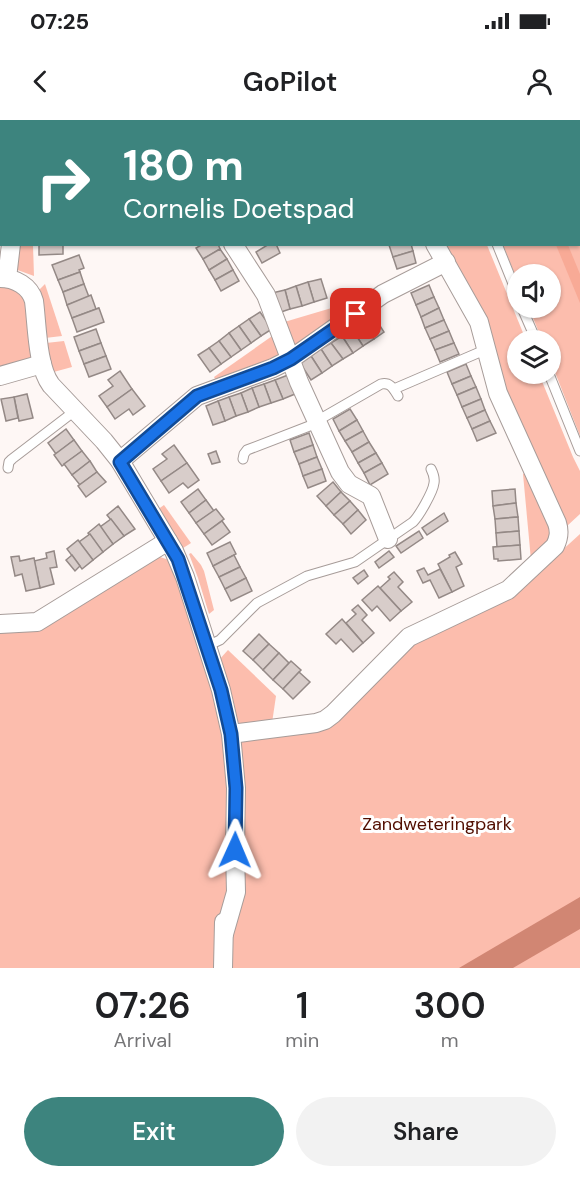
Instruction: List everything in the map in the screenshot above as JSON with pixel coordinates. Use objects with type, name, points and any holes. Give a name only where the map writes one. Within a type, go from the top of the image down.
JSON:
[{"type":"street","points":[[11,246],[4,278],[25,286],[32,294],[44,373],[49,382],[104,441],[120,462],[168,541],[181,567],[223,698],[231,734],[236,788],[236,892],[224,934],[223,968]]},
{"type":"street","points":[[234,246],[266,295],[340,472],[349,484],[370,496],[388,539]]},
{"type":"street","points":[[231,734],[325,720],[409,637],[508,590],[555,546],[559,537],[559,530],[498,393],[479,322],[436,246]]},
{"type":"street","points":[[120,462],[197,396],[291,359],[383,294],[446,262]]},
{"type":"street","points":[[0,376],[42,364]]},
{"type":"street","points":[[0,624],[37,622],[168,541]]},
{"type":"lane","points":[[498,246],[507,269]]},
{"type":"lane","points":[[243,459],[247,450],[312,424],[381,384],[388,384],[396,392],[487,349]]},
{"type":"lane","points":[[553,384],[580,451]]},
{"type":"lane","points":[[8,468],[12,459],[76,410]]},
{"type":"lane","points":[[207,646],[220,640],[257,603],[307,576],[355,562],[413,522],[434,483],[431,469]]},
{"type":"green space","points":[[14,246],[33,246],[34,276],[12,268]]},
{"type":"green space","points":[[443,246],[487,246],[507,294],[507,318],[517,318],[522,330],[507,330],[507,384],[543,384],[580,471],[580,514],[567,526],[505,390]]},
{"type":"green space","points":[[503,246],[580,246],[580,436],[560,384],[561,330],[538,330],[533,318],[561,318],[561,264],[511,264]]},
{"type":"green space","points":[[0,283],[24,293],[34,353],[31,359],[0,369]]},
{"type":"green space","points":[[45,284],[62,336],[45,338],[39,290]]},
{"type":"green space","points":[[345,304],[347,310],[298,349],[284,332],[281,323]]},
{"type":"green space","points":[[275,334],[281,351],[276,362],[218,384],[214,377]]},
{"type":"green space","points":[[64,341],[72,367],[50,373],[46,343]]},
{"type":"green space","points":[[526,472],[550,526],[552,537],[531,560],[523,474]]},
{"type":"green space","points":[[164,505],[191,543],[180,550],[157,510]]},
{"type":"green space","name":"Zandweteringpark","points":[[580,534],[580,968],[0,968],[0,629],[37,627],[154,555],[169,560],[174,566],[199,643],[225,740],[331,726],[411,642],[514,594]]},
{"type":"green space","points":[[191,553],[204,571],[214,610],[209,614],[189,554]]},
{"type":"green space","points":[[228,650],[276,696],[272,723],[240,724],[237,721],[218,661]]},
{"type":"shaded area","points":[[556,246],[568,246],[580,274],[580,303]]},
{"type":"shaded area","points":[[580,897],[580,929],[513,968],[459,968]]},
{"type":"building","points":[[39,246],[63,246],[63,254],[39,255]]},
{"type":"building","points":[[219,246],[220,249],[203,259],[196,248]]},
{"type":"building","points":[[266,246],[277,246],[280,253],[262,263],[256,252]]},
{"type":"building","points":[[389,246],[412,246],[413,251],[393,257]]},
{"type":"building","points":[[220,249],[227,259],[209,270],[203,259]]},
{"type":"building","points":[[413,251],[416,263],[397,269],[393,257]]},
{"type":"building","points":[[79,255],[84,268],[79,270],[80,272],[58,280],[52,265]]},
{"type":"building","points":[[227,259],[233,270],[215,280],[209,270]]},
{"type":"building","points":[[233,270],[239,281],[221,291],[215,280]]},
{"type":"building","points":[[80,272],[84,284],[63,292],[58,280]]},
{"type":"building","points":[[321,279],[327,298],[314,302],[308,282]]},
{"type":"building","points":[[308,282],[314,302],[302,306],[296,286]]},
{"type":"building","points":[[84,284],[89,297],[67,305],[63,292]]},
{"type":"building","points":[[429,285],[434,297],[416,305],[411,293]]},
{"type":"building","points":[[296,286],[302,306],[290,309],[285,290]]},
{"type":"building","points":[[285,290],[290,309],[278,313],[272,293]]},
{"type":"building","points":[[91,295],[96,309],[99,308],[72,318],[67,305]]},
{"type":"building","points":[[434,297],[439,308],[421,317],[416,305]]},
{"type":"building","points":[[99,308],[104,322],[77,332],[72,318]]},
{"type":"building","points":[[439,308],[444,320],[425,328],[421,317]]},
{"type":"building","points":[[260,312],[272,329],[261,336],[249,319]]},
{"type":"building","points":[[373,315],[384,332],[374,339],[362,322]]},
{"type":"building","points":[[249,319],[261,336],[251,343],[239,326]]},
{"type":"building","points":[[444,320],[449,331],[430,339],[425,328]]},
{"type":"building","points":[[362,322],[374,339],[363,346],[352,329]]},
{"type":"building","points":[[239,326],[251,343],[241,350],[229,333]]},
{"type":"building","points":[[96,329],[101,343],[79,351],[74,337]]},
{"type":"building","points":[[352,329],[363,346],[353,353],[342,336]]},
{"type":"building","points":[[449,331],[454,343],[435,350],[430,339]]},
{"type":"building","points":[[229,333],[241,350],[231,357],[219,341]]},
{"type":"building","points":[[342,336],[353,353],[343,359],[331,343]]},
{"type":"building","points":[[219,341],[231,357],[221,364],[209,348]]},
{"type":"building","points":[[101,343],[106,356],[84,364],[79,351]]},
{"type":"building","points":[[331,343],[343,359],[332,366],[321,349]]},
{"type":"building","points":[[454,343],[459,354],[440,362],[435,350]]},
{"type":"building","points":[[209,348],[221,364],[210,372],[198,355]]},
{"type":"building","points":[[321,349],[332,366],[322,373],[311,356]]},
{"type":"building","points":[[106,356],[111,369],[89,377],[84,364]]},
{"type":"building","points":[[311,356],[322,373],[311,380],[300,363]]},
{"type":"building","points":[[466,364],[471,376],[452,384],[447,372]]},
{"type":"building","points":[[120,371],[132,389],[107,407],[99,396],[113,386],[108,380]]},
{"type":"building","points":[[288,375],[295,394],[283,399],[275,380]]},
{"type":"building","points":[[471,376],[476,387],[457,395],[452,384]]},
{"type":"building","points":[[275,380],[283,399],[271,403],[264,384]]},
{"type":"building","points":[[264,384],[271,403],[259,407],[252,388]]},
{"type":"building","points":[[476,387],[481,399],[462,407],[457,395]]},
{"type":"building","points":[[252,388],[259,407],[248,412],[241,393]]},
{"type":"building","points":[[132,389],[145,406],[133,415],[129,409],[115,419],[107,407]]},
{"type":"building","points":[[241,393],[248,412],[236,416],[229,397]]},
{"type":"building","points":[[27,394],[33,418],[19,421],[14,397]]},
{"type":"building","points":[[14,397],[18,418],[6,421],[1,399]]},
{"type":"building","points":[[229,397],[236,416],[225,421],[218,401]]},
{"type":"building","points":[[481,399],[485,410],[467,418],[462,407]]},
{"type":"building","points":[[218,401],[225,421],[213,425],[206,406]]},
{"type":"building","points":[[350,409],[357,420],[339,431],[333,419]]},
{"type":"building","points":[[485,410],[490,421],[472,429],[467,418]]},
{"type":"building","points":[[357,420],[363,431],[345,441],[339,431]]},
{"type":"building","points":[[490,421],[496,433],[477,441],[472,429]]},
{"type":"building","points":[[66,429],[74,440],[56,454],[48,443]]},
{"type":"building","points":[[363,431],[369,442],[352,452],[345,441]]},
{"type":"building","points":[[309,433],[313,445],[294,452],[290,440]]},
{"type":"building","points":[[74,440],[82,451],[62,466],[54,455]]},
{"type":"building","points":[[369,442],[376,453],[358,463],[352,452]]},
{"type":"building","points":[[174,445],[187,463],[161,481],[153,469],[167,459],[162,454]]},
{"type":"building","points":[[313,445],[317,457],[299,464],[294,452]]},
{"type":"building","points":[[82,451],[90,461],[72,475],[64,464]]},
{"type":"building","points":[[216,451],[220,462],[212,464],[208,454]]},
{"type":"building","points":[[376,453],[382,463],[364,473],[358,463]]},
{"type":"building","points":[[317,457],[322,469],[303,476],[299,464]]},
{"type":"building","points":[[90,461],[97,472],[80,485],[72,475]]},
{"type":"building","points":[[187,463],[199,480],[188,488],[183,483],[169,493],[161,481]]},
{"type":"building","points":[[382,463],[388,474],[370,485],[364,473]]},
{"type":"building","points":[[322,469],[326,481],[308,488],[303,476]]},
{"type":"building","points":[[97,472],[106,482],[86,497],[78,486]]},
{"type":"building","points":[[333,482],[341,492],[326,506],[317,496]]},
{"type":"building","points":[[198,489],[206,500],[189,513],[181,502]]},
{"type":"building","points":[[515,489],[516,503],[493,506],[492,491]]},
{"type":"building","points":[[341,492],[350,501],[334,515],[326,506]]},
{"type":"building","points":[[206,500],[214,511],[196,523],[189,513]]},
{"type":"building","points":[[350,501],[358,510],[343,524],[334,515]]},
{"type":"building","points":[[516,503],[518,517],[495,519],[493,506]]},
{"type":"building","points":[[118,506],[135,529],[124,536],[107,515]]},
{"type":"building","points":[[216,509],[224,519],[204,534],[196,523]]},
{"type":"building","points":[[358,510],[366,520],[351,534],[343,524]]},
{"type":"building","points":[[444,513],[448,521],[427,535],[422,528]]},
{"type":"building","points":[[518,517],[519,531],[496,533],[495,519]]},
{"type":"building","points":[[111,519],[124,536],[113,544],[100,527]]},
{"type":"building","points":[[222,521],[230,532],[212,545],[204,534]]},
{"type":"building","points":[[99,524],[113,544],[103,552],[88,533]]},
{"type":"building","points":[[419,531],[423,538],[401,553],[396,546]]},
{"type":"building","points":[[519,531],[520,545],[497,547],[496,533]]},
{"type":"building","points":[[90,534],[103,552],[93,560],[79,542]]},
{"type":"building","points":[[78,540],[93,560],[82,569],[67,549]]},
{"type":"building","points":[[230,542],[236,554],[213,566],[207,553]]},
{"type":"building","points":[[520,545],[521,559],[498,561],[494,559],[493,547]]},
{"type":"building","points":[[54,551],[57,567],[50,568],[54,584],[40,588],[34,561],[47,558],[46,553]]},
{"type":"building","points":[[389,551],[394,557],[379,568],[375,562]]},
{"type":"building","points":[[455,552],[462,564],[456,567],[464,586],[452,592],[438,564]]},
{"type":"building","points":[[72,555],[80,566],[75,571],[66,560]]},
{"type":"building","points":[[234,555],[240,567],[219,577],[213,566]]},
{"type":"building","points":[[19,556],[20,561],[34,558],[40,588],[26,591],[22,574],[15,576],[11,557]]},
{"type":"building","points":[[240,567],[246,578],[225,589],[219,577]]},
{"type":"building","points":[[424,568],[428,575],[440,569],[452,592],[439,598],[430,580],[423,583],[417,571]]},
{"type":"building","points":[[364,570],[368,576],[358,584],[353,578]]},
{"type":"building","points":[[394,572],[403,582],[398,587],[412,602],[401,611],[380,588]]},
{"type":"building","points":[[246,578],[252,591],[231,601],[225,589]]},
{"type":"building","points":[[378,586],[401,611],[390,621],[377,606],[372,611],[362,600]]},
{"type":"building","points":[[358,605],[367,615],[362,620],[374,633],[363,643],[346,623],[356,614],[352,610]]},
{"type":"building","points":[[342,619],[363,643],[353,652],[341,639],[336,644],[326,634]]},
{"type":"building","points":[[259,634],[269,644],[253,660],[243,651]]},
{"type":"building","points":[[269,644],[279,653],[263,670],[253,660]]},
{"type":"building","points":[[279,653],[289,663],[273,680],[263,670]]},
{"type":"building","points":[[291,661],[301,670],[283,689],[273,680]]},
{"type":"building","points":[[299,672],[310,682],[293,699],[283,689]]},
{"type":"route","points":[[235,850],[236,788],[228,714],[221,690],[178,559],[120,462],[197,396],[291,359],[356,314]]}]
